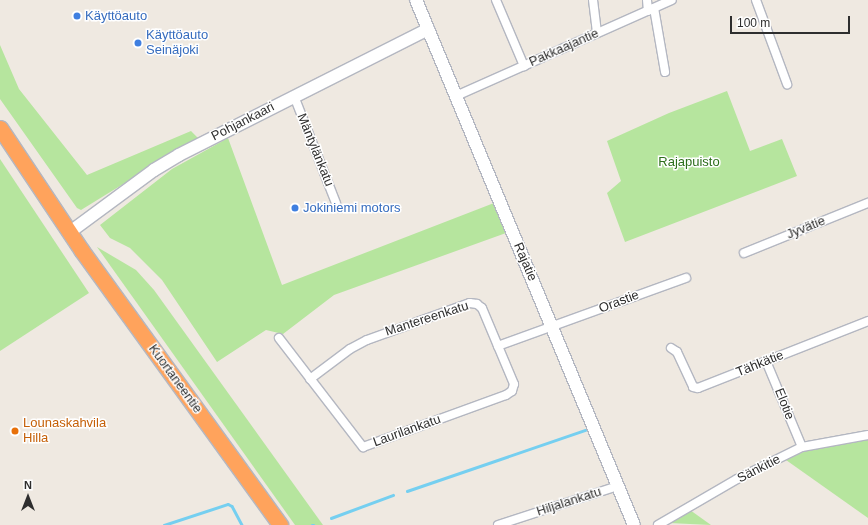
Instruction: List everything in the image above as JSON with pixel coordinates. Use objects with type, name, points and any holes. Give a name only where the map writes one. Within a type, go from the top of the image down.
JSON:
[{"type":"highway","name":"Kuortaneentie","points":[[0,128],[70,232],[280,525]]},
{"type":"highway","name":"Kuortaneentie","points":[[0,143],[48,210],[70,232]]},
{"type":"street","name":"Rajatie","points":[[416,0],[634,525]]},
{"type":"street","points":[[496,0],[524,66]]},
{"type":"street","points":[[593,0],[597,33]]},
{"type":"street","points":[[647,0],[651,10],[665,72]]},
{"type":"street","name":"Pakkaajantie","points":[[456,96],[672,0]]},
{"type":"street","points":[[756,0],[787,84]]},
{"type":"street","name":"Pohjankaari","points":[[70,232],[154,170],[212,137],[428,29]]},
{"type":"street","name":"Mäntylänkatu","points":[[294,96],[336,203]]},
{"type":"street","name":"Jyvätie","points":[[744,254],[868,203]]},
{"type":"street","name":"Orastie","points":[[553,328],[686,278]]},
{"type":"street","name":"Mantereenkatu","points":[[310,380],[350,349],[367,340],[470,303],[477,304],[482,308],[498,346]]},
{"type":"street","name":"Tähkätie","points":[[671,348],[677,352],[693,386],[698,388],[868,320]]},
{"type":"street","points":[[498,346],[553,328]]},
{"type":"street","name":"Laurilankatu","points":[[279,338],[363,447],[506,396],[512,391],[514,384],[498,346]]},
{"type":"street","name":"Elotie","points":[[766,361],[802,447]]},
{"type":"street","name":"Sänkitie","points":[[658,525],[737,479],[802,447],[868,435]]},
{"type":"street","name":"Hiljalankatu","points":[[498,525],[618,486]]},
{"type":"green space","points":[[0,45],[19,89],[87,175],[191,131],[198,138],[81,210],[77,208],[0,99]]},
{"type":"green space","name":"Rajapuisto","points":[[727,91],[750,151],[782,139],[797,176],[625,242],[607,193],[621,181],[607,141],[669,113]]},
{"type":"green space","points":[[228,138],[282,285],[494,203],[506,233],[334,295],[283,334],[266,330],[217,362],[162,280],[130,248],[110,238],[100,225],[172,169]]},
{"type":"green space","points":[[0,159],[89,293],[0,351]]},
{"type":"green space","points":[[97,247],[136,270],[154,290],[323,525],[295,525]]},
{"type":"green space","points":[[868,440],[868,518],[786,460],[810,449]]},
{"type":"green space","points":[[690,510],[711,525],[669,523]]},
{"type":"waterway","points":[[407,491],[585,430]]},
{"type":"waterway","points":[[331,518],[393,495]]},
{"type":"waterway","points":[[164,525],[228,504],[232,506],[242,525]]},
{"type":"place","name":"Käyttöauto","points":[[77,16]]},
{"type":"place","name":"Käyttöauto Seinäjoki","points":[[138,43]]},
{"type":"place","name":"Jokiniemi motors","points":[[295,208]]},
{"type":"place","name":"Lounaskahvila Hilla","points":[[15,431]]}]
